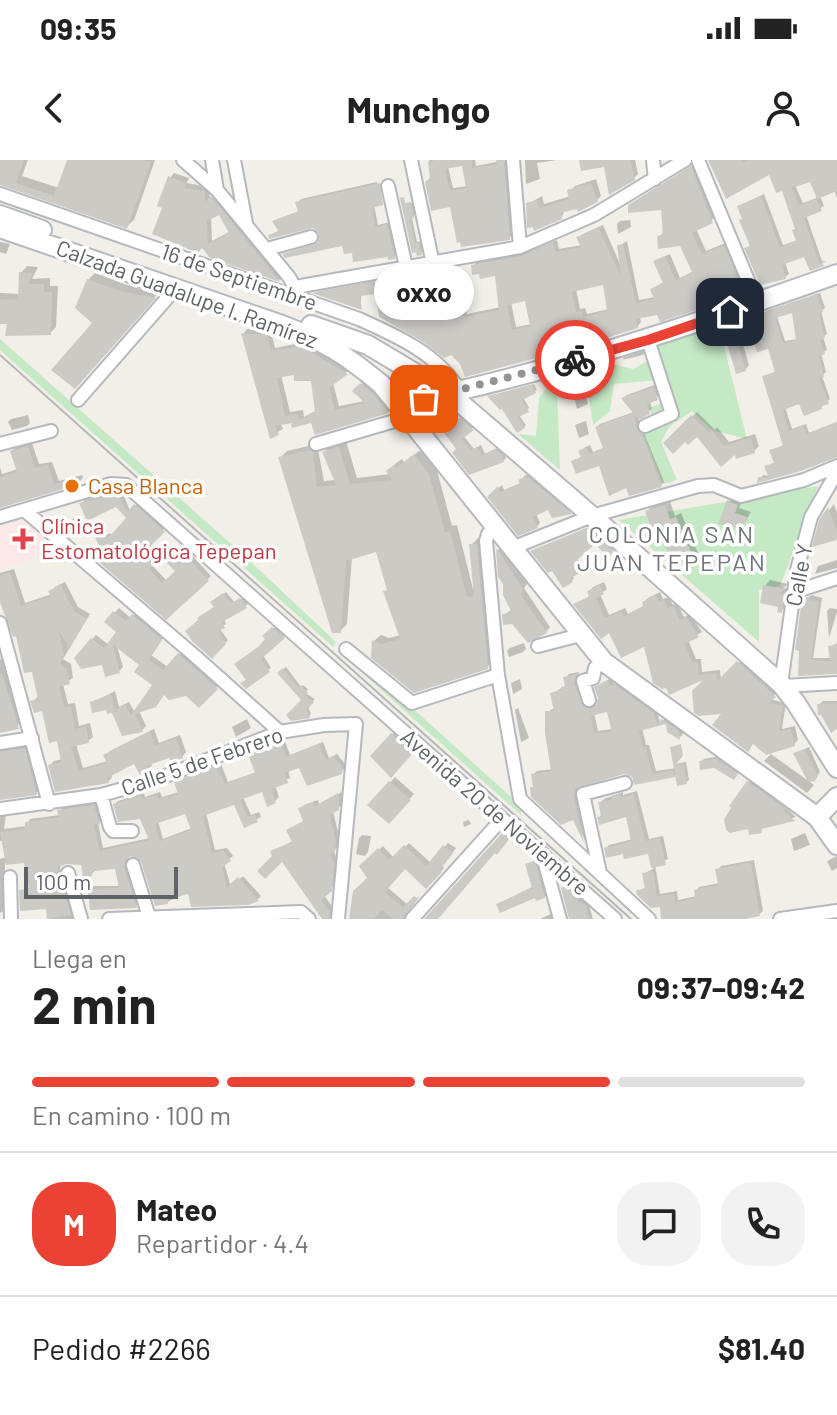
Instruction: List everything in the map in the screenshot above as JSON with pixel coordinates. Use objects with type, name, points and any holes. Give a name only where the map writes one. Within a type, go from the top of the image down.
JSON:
[{"type":"main road","name":"Calzada Guadalupe I. Ramírez","points":[[0,215],[368,345],[455,392],[782,685],[837,768]]},
{"type":"main road","name":"Calzada Guadalupe I. Ramírez","points":[[0,228],[321,340],[361,367],[381,384],[604,662],[817,817],[837,845]]},
{"type":"main road","points":[[403,411],[455,392],[648,340],[837,274]]},
{"type":"main road","points":[[817,817],[837,797]]},
{"type":"street","points":[[183,160],[217,190],[267,249],[293,292],[406,267],[520,247],[594,215],[685,160]]},
{"type":"street","points":[[212,160],[217,190]]},
{"type":"street","points":[[234,160],[247,226]]},
{"type":"street","points":[[411,160],[433,264]]},
{"type":"street","points":[[513,160],[520,247]]},
{"type":"street","points":[[653,160],[655,179]]},
{"type":"street","points":[[698,160],[757,302]]},
{"type":"street","points":[[388,186],[406,267]]},
{"type":"street","name":"16 de Septiembre","points":[[0,194],[293,292],[390,333],[439,363],[455,392]]},
{"type":"street","points":[[267,249],[311,237]]},
{"type":"street","points":[[78,400],[176,288]]},
{"type":"street","points":[[645,426],[672,414],[648,340]]},
{"type":"street","points":[[316,444],[403,411]]},
{"type":"street","points":[[0,444],[51,431]]},
{"type":"street","points":[[512,548],[592,516],[698,486],[714,485],[741,496],[837,469]]},
{"type":"street","name":"Calle Y","points":[[782,685],[794,592],[811,517],[837,469]]},
{"type":"street","name":"Avenida 20 de Noviembre","points":[[24,510],[111,484],[126,485],[615,919]]},
{"type":"street","points":[[0,517],[24,510],[280,732]]},
{"type":"street","points":[[495,527],[486,541],[498,675],[520,799],[649,919]]},
{"type":"street","points":[[794,592],[837,578]]},
{"type":"street","points":[[0,623],[49,804]]},
{"type":"street","points":[[538,646],[584,634]]},
{"type":"street","points":[[346,649],[412,703],[498,675]]},
{"type":"street","points":[[589,700],[583,681],[593,678],[595,668],[604,662]]},
{"type":"street","points":[[782,685],[837,683]]},
{"type":"street","points":[[338,919],[356,724],[374,705]]},
{"type":"street","name":"Calle 5 de Febrero","points":[[0,809],[101,795],[155,780],[280,732],[356,724]]},
{"type":"street","points":[[0,743],[32,738]]},
{"type":"street","points":[[600,873],[583,794],[625,783]]},
{"type":"street","points":[[101,795],[113,831],[132,831]]},
{"type":"street","points":[[412,919],[502,819]]},
{"type":"street","points":[[542,853],[560,919]]},
{"type":"street","points":[[133,865],[149,917]]},
{"type":"street","points":[[68,873],[81,919]]},
{"type":"street","points":[[10,877],[11,919]]},
{"type":"street","points":[[780,919],[837,911]]},
{"type":"street","points":[[109,919],[301,912],[309,919]]},
{"type":"shaded area","name":"Clínica Estomatológica Tepepan","points":[[24,520],[60,551],[0,568],[0,527]]},
{"type":"green space","points":[[719,326],[747,439],[712,430],[692,411],[669,427],[661,442],[677,480],[663,484],[642,429],[653,420],[650,408],[672,399],[658,380],[614,384],[610,411],[593,425],[587,384],[557,389],[560,470],[518,434],[536,436],[539,398],[555,377],[608,363],[633,369],[653,358],[656,344]]},
{"type":"green space","points":[[0,339],[238,550],[336,642],[333,647],[0,350]]},
{"type":"green space","points":[[818,486],[780,586],[759,590],[759,642],[619,520]]},
{"type":"green space","points":[[359,660],[521,806],[521,815],[349,661]]},
{"type":"building","points":[[0,160],[24,160],[16,183],[54,196],[67,160],[151,162],[127,229],[0,185]]},
{"type":"building","points":[[472,160],[472,168],[504,160],[510,240],[461,247],[460,242],[457,243],[450,207],[431,211],[425,182],[430,178],[428,162]],"holes":[[[462,166],[466,188],[450,191],[445,169]]]},
{"type":"building","points":[[579,160],[630,160],[635,180],[609,195],[604,167],[581,171]]},
{"type":"building","points":[[708,160],[741,160],[743,163],[749,160],[837,160],[837,191],[817,199],[810,182],[792,188],[799,205],[816,199],[822,211],[804,218],[819,263],[822,262],[824,266],[810,271],[804,257],[782,265],[786,279],[760,285],[744,248],[750,246],[739,220],[742,219],[737,206],[761,196],[780,247],[796,241],[782,191],[776,193],[769,175],[726,199]]},
{"type":"building","points":[[691,166],[713,223],[692,233],[702,254],[724,245],[743,292],[730,298],[727,293],[707,302],[709,306],[660,322],[657,315],[636,319],[638,328],[565,351],[564,346],[547,349],[548,355],[465,377],[460,364],[451,355],[444,358],[420,340],[379,317],[375,292],[405,289],[403,277],[443,270],[447,296],[460,294],[464,317],[499,310],[495,276],[480,279],[479,274],[472,275],[471,265],[522,256],[553,242],[555,252],[581,247],[576,237],[599,228],[621,277],[617,245],[623,244],[636,303],[654,299],[650,289],[663,283],[653,261],[665,256],[676,281],[692,272],[680,246],[658,249],[657,236],[663,235],[661,210],[628,213],[628,205]],"holes":[[[603,285],[607,311],[583,317],[582,311],[576,312],[572,292]],[[525,301],[530,326],[512,330],[507,305]]]},
{"type":"building","points":[[168,176],[186,183],[184,188],[205,191],[205,202],[211,196],[280,282],[210,258],[202,248],[198,253],[152,234],[162,208],[157,206]],"holes":[[[219,215],[229,233],[208,244],[207,221]]]},
{"type":"building","points":[[380,183],[383,205],[372,208],[375,227],[387,224],[395,259],[388,260],[388,257],[353,262],[352,253],[344,254],[342,246],[285,258],[282,254],[318,243],[319,234],[313,228],[269,239],[268,235],[279,232],[272,221],[298,212],[295,202]]},
{"type":"building","points":[[591,183],[598,202],[578,212],[577,209],[560,213],[562,219],[534,231],[533,227],[527,228],[526,203],[537,200],[540,208],[569,199],[567,190]]},
{"type":"building","points":[[404,197],[405,203],[411,202],[414,218],[410,219],[415,243],[419,242],[422,255],[412,253],[400,198]]},
{"type":"building","points":[[19,272],[33,273],[28,284],[44,284],[44,292],[52,292],[51,335],[5,336],[7,324],[0,324],[0,299],[18,300]]},
{"type":"building","points":[[87,279],[120,291],[156,298],[75,389],[51,370],[92,323],[75,308]]},
{"type":"building","points":[[373,282],[375,294],[360,296],[362,310],[312,293]]},
{"type":"building","points":[[817,294],[823,312],[819,314],[825,338],[820,340],[825,354],[819,356],[824,377],[819,378],[829,404],[804,416],[799,404],[783,410],[789,431],[803,426],[806,434],[837,422],[837,457],[757,483],[758,477],[769,478],[764,466],[774,463],[769,450],[783,446],[762,376],[775,372],[768,349],[757,352],[749,327],[764,322],[761,313]],"holes":[[[792,313],[796,340],[783,343],[775,318]]]},
{"type":"building","points":[[743,320],[746,326],[734,331],[746,371],[736,374],[722,326]]},
{"type":"building","points":[[241,333],[267,335],[271,351],[297,344],[348,374],[329,388],[335,410],[365,403],[352,391],[360,383],[389,413],[315,435],[311,423],[292,428],[293,423],[275,426],[279,435],[270,439]],"holes":[[[294,375],[294,381],[311,381],[315,412],[299,420],[298,414],[285,416],[277,378]]]},
{"type":"building","points":[[532,385],[536,393],[522,400],[529,412],[518,417],[525,428],[517,433],[502,409],[487,396]]},
{"type":"building","points":[[654,387],[658,400],[647,404],[650,414],[639,420],[634,415],[662,487],[629,496],[626,488],[609,496],[599,466],[576,474],[571,461],[581,457],[578,451],[586,447],[589,454],[603,448],[595,427],[633,413],[621,398]]},
{"type":"building","points":[[691,415],[709,433],[712,430],[724,446],[751,437],[755,453],[736,459],[735,455],[721,467],[697,437],[688,445],[685,442],[673,454],[663,443]]},
{"type":"building","points":[[459,418],[474,430],[462,439],[471,450],[477,447],[482,455],[495,449],[502,454],[504,462],[469,475],[452,453],[456,449],[442,430]]},
{"type":"building","points":[[28,446],[35,468],[48,465],[54,484],[77,478],[80,484],[0,508],[0,477],[17,472],[10,451]]},
{"type":"building","points":[[339,447],[350,484],[392,480],[386,471],[394,465],[396,468],[414,454],[429,474],[445,532],[450,531],[467,597],[474,596],[469,544],[477,544],[488,669],[414,693],[371,658],[372,640],[381,644],[400,639],[383,591],[387,590],[376,552],[346,561],[341,633],[332,633],[278,457],[310,450],[313,452],[317,487],[336,485],[322,452]]},
{"type":"building","points":[[527,476],[572,514],[552,518],[548,510],[533,517],[538,528],[518,536],[487,497],[498,486],[500,492],[520,484],[518,480]]},
{"type":"building","points":[[118,494],[127,512],[134,504],[165,532],[147,549],[158,561],[149,569],[162,583],[175,571],[166,562],[184,549],[209,581],[166,620],[93,557],[98,551],[105,559],[89,524],[102,537],[106,534],[108,538],[126,518],[116,507],[87,521],[79,503]]},
{"type":"building","points":[[727,500],[738,505],[735,513],[747,517],[743,529],[718,524]]},
{"type":"building","points":[[665,505],[670,519],[676,517],[694,559],[674,567],[663,540],[656,542],[645,511]]},
{"type":"building","points":[[828,507],[837,540],[812,547],[819,520]]},
{"type":"building","points":[[587,528],[614,551],[608,557],[595,544],[576,561],[580,573],[570,578],[573,582],[563,588],[552,571],[548,573],[530,551]]},
{"type":"building","points":[[498,549],[523,590],[521,595],[547,633],[528,643],[512,624],[503,625],[502,614],[512,613],[498,577]]},
{"type":"building","points":[[10,572],[21,606],[51,596],[48,591],[61,585],[74,611],[87,619],[69,648],[59,631],[64,656],[60,664],[67,669],[70,684],[59,687],[64,707],[71,706],[75,729],[86,726],[89,743],[71,747],[79,771],[107,763],[103,755],[150,732],[155,746],[176,738],[183,758],[172,762],[169,758],[146,766],[149,771],[140,775],[134,764],[107,778],[109,783],[55,792],[48,765],[61,762],[57,741],[49,743],[42,711],[34,713],[30,701],[38,699],[32,672],[24,673],[16,636],[13,637],[0,602],[0,575]]},
{"type":"building","points":[[600,585],[604,594],[596,598],[605,618],[621,611],[624,617],[656,595],[659,602],[664,600],[668,608],[673,606],[680,620],[686,617],[699,637],[685,644],[692,662],[698,662],[698,675],[716,673],[717,681],[737,661],[776,697],[768,703],[783,706],[779,731],[791,729],[795,746],[766,755],[753,744],[748,752],[712,725],[721,714],[699,716],[694,713],[692,691],[703,680],[669,695],[666,688],[653,683],[644,647],[621,658],[609,633],[601,639],[573,604],[589,597],[587,591]]},
{"type":"building","points":[[763,585],[785,589],[780,593],[784,594],[782,613],[777,612],[778,607],[760,603]]},
{"type":"building","points":[[223,593],[231,603],[240,598],[247,608],[222,622],[225,628],[218,631],[226,644],[212,659],[185,631],[214,607],[210,602]]},
{"type":"building","points":[[810,596],[809,600],[819,601],[811,660],[830,661],[828,646],[837,645],[837,674],[798,676],[799,651],[795,650],[802,599]]},
{"type":"building","points":[[113,611],[126,621],[132,614],[162,640],[149,660],[163,670],[178,653],[218,689],[199,708],[186,696],[169,700],[164,695],[156,707],[135,714],[143,732],[122,736],[112,713],[107,714],[106,710],[92,713],[90,702],[111,694],[115,710],[125,704],[131,715],[152,685],[134,672],[139,665],[113,645],[120,673],[105,677],[102,665],[81,669],[74,658],[91,638],[104,648],[116,632],[104,622]]},
{"type":"building","points":[[272,627],[285,638],[261,659],[270,672],[246,689],[240,683],[246,680],[234,664],[258,647],[265,639],[262,636]]},
{"type":"building","points":[[283,668],[298,687],[300,685],[308,693],[305,696],[314,702],[307,710],[310,718],[291,721],[286,715],[301,700],[277,673]]},
{"type":"building","points":[[0,674],[19,729],[0,733]]},
{"type":"building","points":[[577,674],[574,684],[584,707],[591,709],[596,705],[598,698],[594,687],[608,680],[610,686],[614,684],[654,713],[657,724],[662,719],[679,731],[680,740],[667,732],[666,724],[639,731],[652,774],[673,770],[675,777],[634,785],[632,777],[624,774],[576,788],[574,796],[584,843],[573,820],[561,825],[531,797],[531,774],[551,771],[545,711],[554,711],[550,693],[562,690],[561,687],[565,686],[563,677]],"holes":[[[607,712],[612,732],[594,733],[591,716]]]},
{"type":"building","points":[[837,703],[837,729],[831,733],[821,715],[818,715],[817,704]]},
{"type":"building","points":[[391,733],[413,753],[391,778],[370,756]]},
{"type":"building","points":[[281,743],[286,757],[319,744],[326,760],[333,756],[343,768],[342,774],[307,786],[299,768],[285,773],[288,783],[272,789],[276,803],[267,807],[262,792],[240,800],[248,817],[255,814],[258,822],[244,828],[234,805],[203,816],[212,853],[223,850],[231,861],[222,867],[227,887],[238,877],[259,901],[248,905],[191,907],[188,894],[167,900],[168,904],[155,906],[141,862],[131,856],[124,867],[137,908],[90,910],[88,889],[119,888],[115,869],[92,871],[92,876],[83,877],[81,865],[66,864],[57,868],[59,888],[63,888],[71,915],[47,919],[46,909],[20,911],[19,890],[29,889],[24,863],[6,865],[0,832],[25,829],[25,822],[59,817],[57,810],[94,805],[100,824],[94,825],[100,851],[149,840],[140,819],[118,822],[113,804],[141,795],[142,799],[157,795],[158,799],[178,794],[174,782],[217,766],[225,784],[255,773],[248,754]],"holes":[[[185,814],[191,830],[160,841],[155,824]]]},
{"type":"building","points":[[681,744],[683,756],[675,765],[684,764],[687,784],[677,786],[670,747]]},
{"type":"building","points":[[25,748],[37,795],[0,800],[0,752]]},
{"type":"building","points":[[805,749],[818,776],[815,781],[808,782],[793,753]]},
{"type":"building","points":[[716,759],[738,774],[734,780],[714,768],[700,770],[699,761]]},
{"type":"building","points":[[389,781],[411,800],[389,824],[367,805]]},
{"type":"building","points":[[747,781],[786,809],[783,810],[795,821],[749,835],[748,829],[730,833],[726,830],[724,819],[731,808],[729,806]]},
{"type":"building","points":[[338,793],[339,810],[330,815],[336,841],[335,852],[330,854],[334,864],[332,891],[321,900],[330,912],[329,919],[322,919],[282,862],[265,879],[257,871],[272,856],[270,851],[292,842],[286,830],[303,821],[298,808],[314,802],[315,806]]},
{"type":"building","points":[[619,794],[620,797],[634,794],[645,841],[660,838],[666,865],[651,868],[648,854],[624,859],[623,854],[606,858],[604,848],[631,841],[626,817],[599,825],[598,802],[611,800],[611,796]]},
{"type":"building","points":[[503,832],[510,838],[497,855],[495,853],[438,919],[424,919]]},
{"type":"building","points":[[404,845],[426,866],[443,845],[453,853],[440,870],[442,872],[426,889],[405,869],[385,892],[403,907],[414,896],[418,899],[403,919],[393,919],[382,910],[374,919],[349,919],[353,891],[367,878],[359,866],[378,848],[389,860]]},
{"type":"building","points":[[535,861],[545,898],[536,901],[535,898],[500,913],[496,904],[532,888],[525,864]]},
{"type":"building","points":[[751,862],[760,916],[746,919],[661,919],[660,907],[651,908],[637,895],[636,890],[645,889],[642,873],[653,871],[657,896],[674,894],[675,903],[695,898],[694,890],[718,885],[715,869]]},
{"type":"building","points":[[565,886],[578,902],[586,905],[588,919],[569,919],[561,888]]},
{"type":"tram line","points":[[0,355],[631,919]]},
{"type":"way so far","points":[[424,399],[575,360]]},
{"type":"place","name":"oxxo","points":[[424,399]]},
{"type":"place","name":"Casa Blanca","points":[[72,486]]},
{"type":"place","name":"Clínica Estomatológica Tepepan","points":[[23,539]]},
{"type":"district","name":"COLONIA SAN JUAN TEPEPAN","points":[[672,549]]},
{"type":"route","points":[[575,360],[648,340],[730,312]]}]
